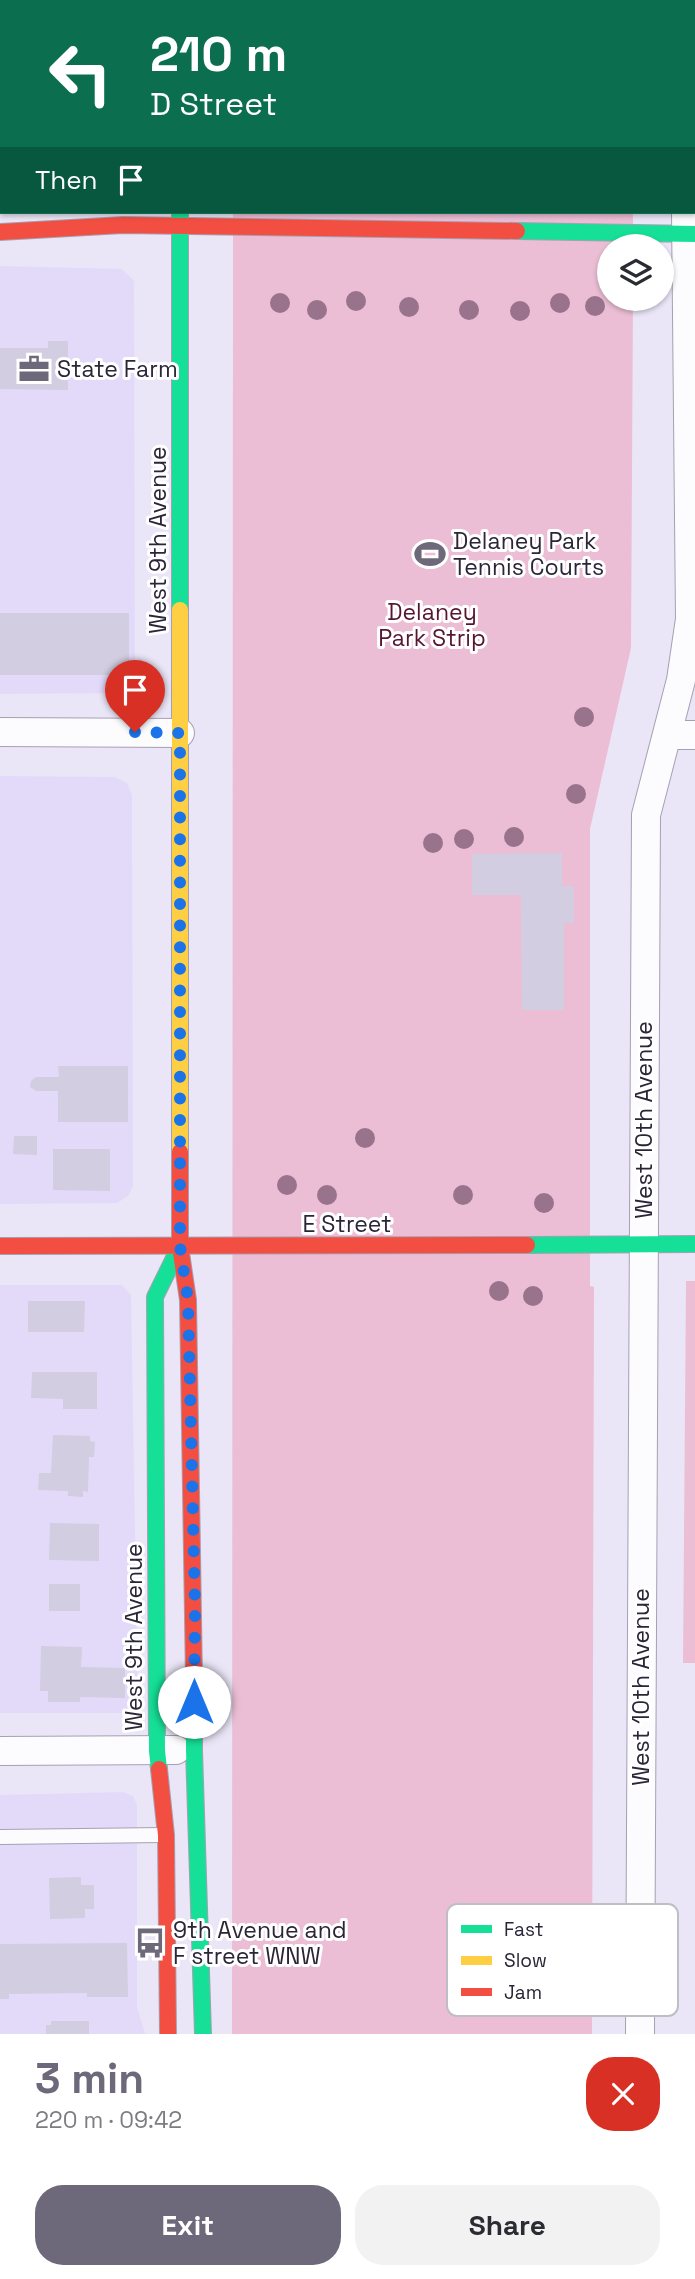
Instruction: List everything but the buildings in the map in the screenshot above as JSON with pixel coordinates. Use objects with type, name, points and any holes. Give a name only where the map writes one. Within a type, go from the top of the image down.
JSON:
[{"type":"street","points":[[0,232],[180,219],[231,225],[689,227]]},
{"type":"street","name":"West 9th Avenue","points":[[180,219],[180,1246],[188,1300],[195,1608],[194,1750],[203,2034]]},
{"type":"street","name":"West 10th Avenue","points":[[640,1904],[646,815],[656,767],[682,735],[681,680],[690,619],[689,227]]},
{"type":"street","points":[[0,732],[180,733]]},
{"type":"street","name":"E Street","points":[[0,1246],[695,1244]]},
{"type":"street","name":"West 9th Avenue","points":[[168,2034],[166,1835],[157,1751],[155,1297],[180,1246]]},
{"type":"street","points":[[0,1751],[194,1750]]},
{"type":"street","name":"West 10th Avenue","points":[[640,2016],[640,2034]]},
{"type":"lane","points":[[0,1837],[166,1835]]},
{"type":"shaded area","points":[[0,266],[122,269],[134,281],[135,668],[118,693],[0,694]]},
{"type":"shaded area","points":[[0,776],[115,777],[127,783],[132,796],[133,1186],[128,1196],[117,1203],[0,1204]]},
{"type":"shaded area","points":[[0,1285],[122,1285],[131,1295],[138,1703],[131,1713],[0,1713]]},
{"type":"shaded area","points":[[123,1792],[133,1796],[137,1805],[137,2007],[145,2034],[0,2034],[0,1795]]},
{"type":"green space","name":"Delaney Park Strip","points":[[233,214],[633,214],[633,234],[597,234],[597,311],[633,311],[631,648],[590,829],[590,1286],[594,1287],[592,1904],[447,1904],[447,2016],[592,2016],[592,2034],[232,2034]]},
{"type":"green space","points":[[686,1281],[695,1281],[695,1663],[683,1663]]},
{"type":"traffic: fast","points":[[180,214],[180,610]]},
{"type":"traffic: fast","points":[[517,231],[695,234]]},
{"type":"traffic: fast","points":[[527,1245],[695,1244]]},
{"type":"traffic: fast","points":[[159,1769],[155,1297],[180,1246]]},
{"type":"traffic: fast","points":[[194,1680],[203,2034]]},
{"type":"traffic: slow","points":[[180,610],[180,1152]]},
{"type":"traffic: jam","points":[[0,232],[123,225],[517,231]]},
{"type":"traffic: jam","points":[[180,1152],[180,1246],[188,1300],[194,1680]]},
{"type":"traffic: jam","points":[[0,1246],[527,1245]]},
{"type":"traffic: jam","points":[[159,1769],[166,1835],[168,2034]]},
{"type":"place","name":"State Farm","points":[[34,369]]},
{"type":"place","name":"Delaney Park Tennis Courts","points":[[430,554]]},
{"type":"place","name":"9th Avenue and F street WNW","points":[[150,1943]]},
{"type":"route","points":[[135,732],[180,733],[180,1246],[188,1300],[195,1608],[194,1702]]}]
